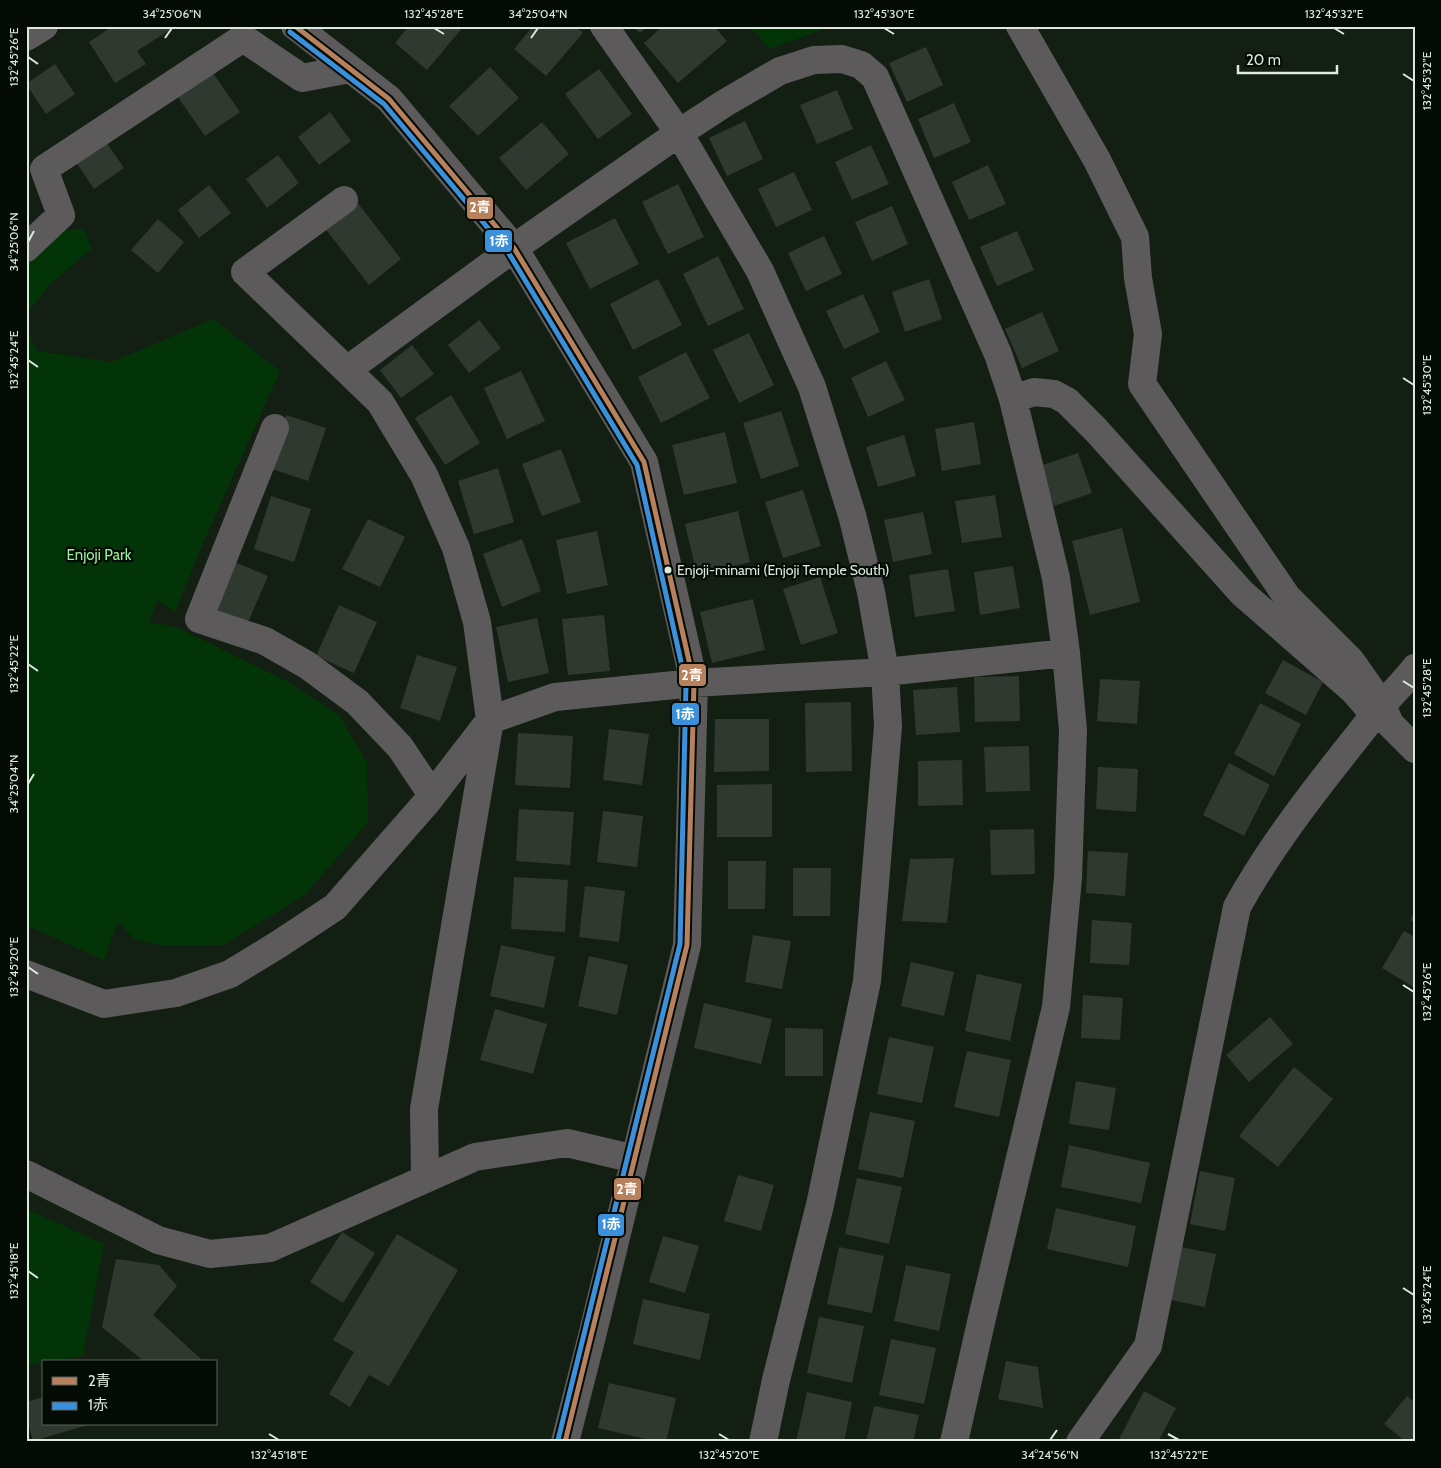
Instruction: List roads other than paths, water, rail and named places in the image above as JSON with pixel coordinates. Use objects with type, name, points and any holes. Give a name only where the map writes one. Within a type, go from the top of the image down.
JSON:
[{"type":"street","points":[[26,37],[44,26]]},
{"type":"street","points":[[295,26],[389,99],[514,248],[644,462],[694,683],[687,945],[565,1442]]},
{"type":"street","points":[[604,26],[679,133],[760,271],[812,387],[852,515],[871,592],[885,672],[888,726],[867,981],[820,1205],[776,1380],[763,1442]]},
{"type":"street","points":[[1020,26],[1097,160],[1135,237],[1138,278],[1148,334],[1142,384],[1287,597],[1351,661],[1378,710],[1415,749]]},
{"type":"street","points":[[26,248],[61,215],[44,169],[243,38],[302,78],[350,69]]},
{"type":"street","points":[[347,370],[514,248],[679,133],[725,103],[780,71],[814,60],[842,59],[861,65],[875,77],[998,354],[1013,399],[1056,578],[1066,653],[1073,740],[1068,878],[1056,1007],[954,1442]]},
{"type":"street","points":[[344,200],[245,272],[380,402],[424,476],[456,548],[477,622],[490,720],[424,1109],[426,1178]]},
{"type":"street","points":[[1013,399],[1034,392],[1054,394],[1067,401],[1096,430],[1242,592],[1354,692],[1378,710]]},
{"type":"street","points":[[275,428],[199,619],[265,641],[307,666],[358,702],[400,747],[432,795]]},
{"type":"street","points":[[26,974],[104,1004],[176,993],[230,974],[280,944],[334,907],[432,795],[490,720],[554,697],[694,683],[885,672],[1066,653]]},
{"type":"street","points":[[1080,1442],[1148,1346],[1237,907],[1256,872],[1299,811],[1378,710],[1402,686],[1415,668]]},
{"type":"street","points":[[26,1174],[158,1240],[210,1254],[270,1248],[475,1157],[567,1143],[635,1158]]},
{"type":"place","name":"Enjoji-minami (Enjoji Temple South)","points":[[668,570]]},
{"type":"park label","name":"Enjoji Park","points":[[99,555]]}]
